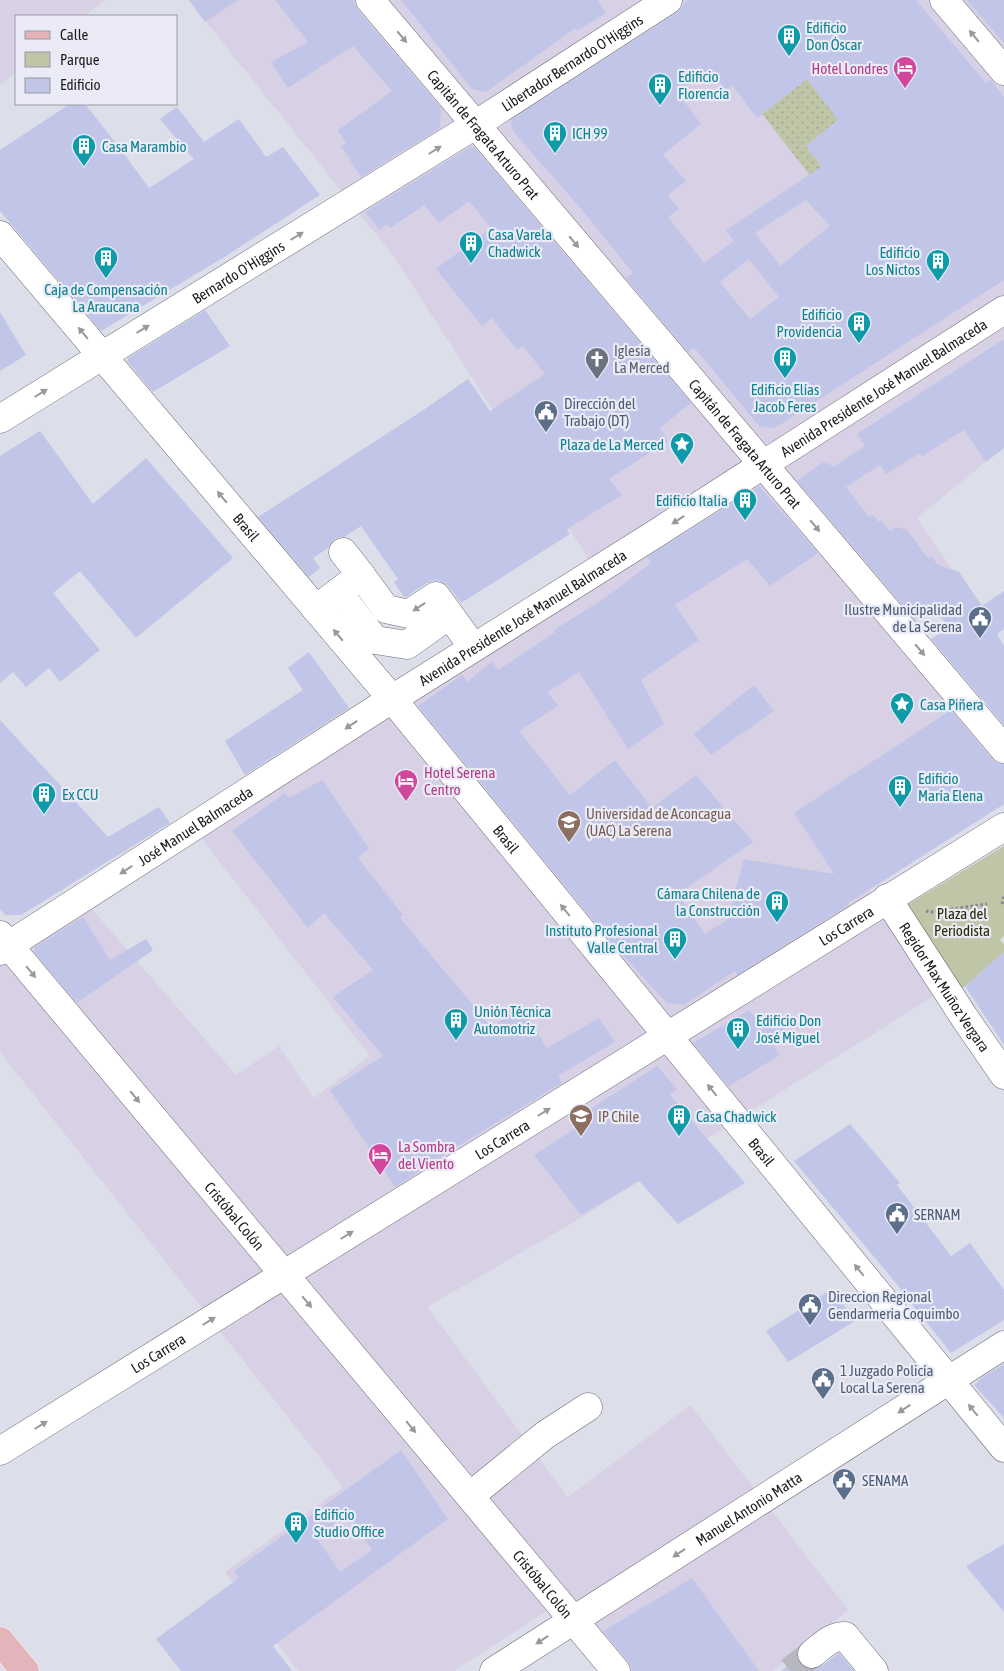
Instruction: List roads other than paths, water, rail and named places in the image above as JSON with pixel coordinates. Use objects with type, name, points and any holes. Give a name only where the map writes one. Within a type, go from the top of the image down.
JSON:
[{"type":"main road","points":[[0,1641],[25,1671]]},
{"type":"street","name":"Capitán de Fragata Arturo Prat","points":[[370,0],[1004,749]]},
{"type":"street","name":"Libertador Bernardo O'Higgins","points":[[475,125],[668,0]]},
{"type":"street","points":[[944,0],[1004,71]]},
{"type":"street","name":"Bernardo O'Higgins","points":[[0,418],[475,125]]},
{"type":"street","name":"Brasil","points":[[0,234],[367,669],[402,692],[667,1035],[1004,1448]]},
{"type":"street","name":"Avenida Presidente José Manuel Balmaceda","points":[[402,692],[652,536],[1004,310]]},
{"type":"street","points":[[343,552],[386,609],[410,614],[436,596],[473,647]]},
{"type":"street","points":[[316,609],[361,575]]},
{"type":"street","points":[[338,592],[387,642],[402,692]]},
{"type":"street","points":[[387,642],[406,646],[449,614]]},
{"type":"street","points":[[367,669],[387,642]]},
{"type":"street","name":"José Manuel Balmaceda","points":[[3,944],[402,692]]},
{"type":"street","name":"Los Carrera","points":[[0,1451],[667,1035],[893,907],[1004,827]]},
{"type":"street","name":"Regidor Max Muñoz Vergara","points":[[893,907],[969,1025],[1004,1075]]},
{"type":"street","name":"Cristóbal Colón","points":[[3,944],[616,1671]]},
{"type":"street","name":"Manuel Antonio Matta","points":[[494,1671],[1004,1345]]},
{"type":"street","points":[[470,1496],[545,1435],[588,1407]]},
{"type":"street","points":[[812,1654],[833,1638],[840,1635],[845,1636],[874,1671]]},
{"type":"tunnel","points":[[790,1671],[812,1654]]},
{"type":"place","name":"Edificio Don Óscar","points":[[789,57]]},
{"type":"place","name":"Hotel Londres","points":[[905,89]]},
{"type":"place","name":"Edificio Florencia","points":[[660,106]]},
{"type":"place","name":"ICH 99","points":[[555,154]]},
{"type":"place","name":"Casa Marambio","points":[[84,167]]},
{"type":"place","name":"Casa Varela Chadwick","points":[[471,264]]},
{"type":"place","name":"Caja de Compensación La Araucana","points":[[106,279]]},
{"type":"place","name":"Edificio Los Nictos","points":[[938,282]]},
{"type":"place","name":"Edificio Providencia","points":[[859,344]]},
{"type":"place","name":"Edificio Elías Jacob Feres","points":[[785,379]]},
{"type":"place","name":"Iglesia La Merced","points":[[597,380]]},
{"type":"place","name":"Dirección del Trabajo (DT)","points":[[546,433]]},
{"type":"place","name":"Plaza de La Merced","points":[[682,465]]},
{"type":"place","name":"Edificio Italia","points":[[745,521]]},
{"type":"place","name":"Ilustre Municipalidad de La Serena","points":[[980,639]]},
{"type":"place","name":"Casa Piñera","points":[[902,725]]},
{"type":"place","name":"Hotel Serena Centro","points":[[406,802]]},
{"type":"place","name":"Edificio María Elena","points":[[900,808]]},
{"type":"place","name":"Ex CCU","points":[[44,815]]},
{"type":"place","name":"Universidad de Aconcagua (UAC) La Serena","points":[[569,843]]},
{"type":"place","name":"Cámara Chilena de la Construcción","points":[[777,923]]},
{"type":"place","name":"Instituto Profesional Valle Central","points":[[675,960]]},
{"type":"place","name":"Unión Técnica Automotriz","points":[[456,1041]]},
{"type":"place","name":"Edificio Don José Miguel","points":[[738,1050]]},
{"type":"place","name":"IP Chile","points":[[581,1137]]},
{"type":"place","name":"Casa Chadwick","points":[[679,1137]]},
{"type":"place","name":"La Sombra del Viento","points":[[380,1176]]},
{"type":"place","name":"SERNAM","points":[[897,1235]]},
{"type":"place","name":"Direccion Regional Gendarmeria Coquimbo","points":[[810,1326]]},
{"type":"place","name":"1 Juzgado Policía Local La Serena","points":[[823,1400]]},
{"type":"place","name":"SENAMA","points":[[844,1501]]},
{"type":"place","name":"Edificio Studio Office","points":[[296,1544]]},
{"type":"park label","name":"Plaza del Periodista","points":[[962,922]]}]
